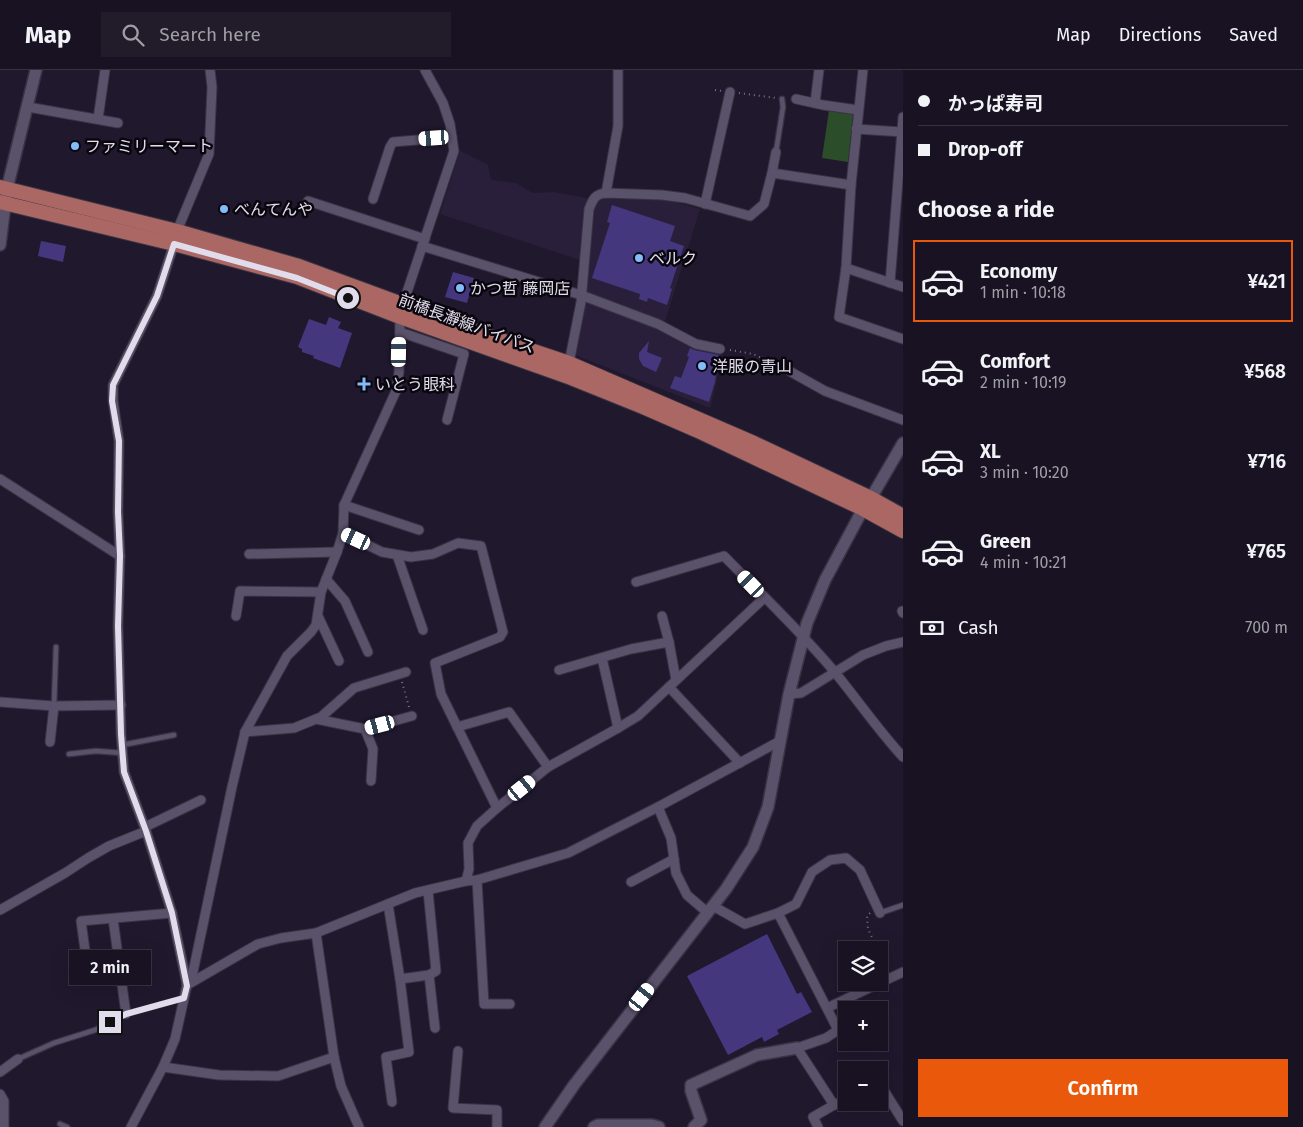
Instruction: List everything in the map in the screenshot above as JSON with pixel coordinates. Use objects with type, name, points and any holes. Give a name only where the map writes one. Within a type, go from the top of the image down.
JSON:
[{"type":"main road","name":"前橋長瀞線バイパス","points":[[3,188],[175,238]]},
{"type":"main road","name":"前橋長瀞線バイパス","points":[[2,203],[175,238],[299,266],[401,311],[643,407],[867,503],[903,516]]},
{"type":"main road","name":"前橋長瀞線バイパス","points":[[401,311],[492,337],[569,363],[702,420],[867,503],[903,531]]},
{"type":"street","points":[[0,245],[3,188],[28,107],[36,70]]},
{"type":"street","points":[[98,119],[105,70]]},
{"type":"street","points":[[187,986],[172,913],[145,829],[124,772],[118,626],[120,556],[118,512],[119,441],[112,401],[113,385],[157,296],[175,238],[209,154],[212,87],[210,70]]},
{"type":"street","points":[[131,1127],[175,1039],[187,986],[193,972],[245,732],[287,656],[311,632],[316,624],[321,592],[343,533],[344,505],[396,391],[399,372],[401,311],[454,151],[450,124],[443,104],[425,70]]},
{"type":"street","points":[[606,193],[618,126],[618,70]]},
{"type":"street","points":[[815,103],[819,70]]},
{"type":"street","points":[[862,70],[851,185],[846,268],[839,317],[903,340]]},
{"type":"street","points":[[705,204],[730,92]]},
{"type":"street","points":[[796,99],[858,110]]},
{"type":"street","points":[[28,107],[118,123]]},
{"type":"street","points":[[890,283],[903,117]]},
{"type":"street","points":[[856,129],[903,132]]},
{"type":"street","points":[[374,199],[390,146],[393,142],[452,137]]},
{"type":"street","points":[[569,363],[581,295],[589,209],[593,198],[602,193],[662,194],[685,198],[750,216],[764,204],[776,152]]},
{"type":"street","points":[[772,173],[851,185]]},
{"type":"street","points":[[308,201],[581,295],[658,324],[696,344],[720,349]]},
{"type":"street","points":[[846,268],[903,287]]},
{"type":"street","points":[[400,332],[464,354],[446,420]]},
{"type":"street","points":[[791,372],[825,391],[903,420]]},
{"type":"street","points":[[545,1127],[574,1085],[726,889],[753,847],[768,807],[789,694],[807,623],[825,580],[867,503],[903,443]]},
{"type":"street","points":[[0,479],[120,556]]},
{"type":"street","points":[[344,505],[419,530]]},
{"type":"street","points":[[343,533],[382,552],[411,557],[433,554],[458,543],[482,546],[503,632],[500,637],[435,663],[441,694],[496,808]]},
{"type":"street","points":[[249,554],[337,552]]},
{"type":"street","points":[[397,555],[423,630]]},
{"type":"street","points":[[636,582],[724,556],[803,636],[903,757]]},
{"type":"street","points":[[326,579],[346,601],[368,652]]},
{"type":"street","points":[[236,616],[240,591],[321,592]]},
{"type":"street","points":[[466,881],[469,869],[468,843],[477,826],[496,808],[548,767],[638,716],[764,598]]},
{"type":"street","points":[[318,615],[339,661]]},
{"type":"street","points":[[662,616],[676,680]]},
{"type":"street","points":[[559,670],[668,642]]},
{"type":"street","points":[[789,694],[800,692],[863,655],[886,646],[902,643]]},
{"type":"street","points":[[602,658],[618,728]]},
{"type":"street","points":[[245,732],[294,728],[321,717],[354,688],[403,673]]},
{"type":"street","points":[[669,687],[740,763]]},
{"type":"street","points":[[0,702],[54,706],[121,705]]},
{"type":"street","points":[[50,742],[54,706]]},
{"type":"street","points":[[457,727],[509,712],[548,767]]},
{"type":"street","points":[[316,718],[365,729],[412,716]]},
{"type":"street","points":[[365,729],[373,749],[371,781]]},
{"type":"street","points":[[187,986],[258,944],[281,938],[316,933],[415,893],[477,880],[568,853],[780,741]]},
{"type":"street","points":[[0,910],[108,846],[200,800]]},
{"type":"street","points":[[658,807],[671,838],[676,873],[687,895],[710,909],[745,924],[778,913],[796,904],[812,872],[830,860],[846,858],[860,870],[878,909]]},
{"type":"street","points":[[631,882],[674,859]]},
{"type":"street","points":[[477,880],[484,1004],[510,1004]]},
{"type":"street","points":[[400,979],[428,975],[436,971],[428,891]]},
{"type":"street","points":[[388,904],[409,1052],[386,1056],[392,1102]]},
{"type":"street","points":[[86,957],[81,921],[172,913]]},
{"type":"street","points":[[694,1127],[700,1120],[691,1085],[758,1055],[797,1048],[826,1038],[838,1030],[778,913]]},
{"type":"street","points":[[113,919],[126,1014]]},
{"type":"street","points":[[316,933],[334,1057],[341,1086],[359,1127]]},
{"type":"street","points":[[888,979],[903,972]]},
{"type":"street","points":[[428,975],[435,1028]]},
{"type":"street","points":[[827,1008],[863,991]]},
{"type":"street","points":[[797,1048],[834,1105]]},
{"type":"street","points":[[458,1051],[453,1108],[497,1110],[497,1127]]},
{"type":"street","points":[[162,1067],[219,1076],[278,1076],[334,1057]]},
{"type":"street","points":[[0,1072],[18,1059]]},
{"type":"street","points":[[0,1094],[4,1101],[4,1127]]},
{"type":"street","points":[[888,1097],[903,1121]]},
{"type":"street","points":[[818,1127],[813,1117],[838,1103]]},
{"type":"street","points":[[594,1127],[598,1125],[652,1125],[659,1127]]},
{"type":"lane","points":[[776,152],[783,107],[782,98]]},
{"type":"lane","points":[[54,706],[56,647]]},
{"type":"lane","points":[[69,754],[122,749],[174,735]]},
{"type":"lane","points":[[878,909],[903,905]]},
{"type":"lane","points":[[18,1059],[54,1043],[95,1030],[126,1014],[184,998]]},
{"type":"lane","points":[[60,1124],[67,1127]]},
{"type":"path","points":[[715,90],[782,98]]},
{"type":"path","points":[[720,349],[753,354],[791,372]]},
{"type":"path","points":[[403,673],[412,716]]},
{"type":"path","points":[[873,941],[868,929],[867,916],[878,909]]},
{"type":"shaded area","points":[[460,151],[488,165],[491,180],[516,183],[533,193],[554,192],[597,200],[614,197],[667,200],[700,209],[662,331],[690,346],[722,352],[710,408],[575,355],[589,263],[440,214]]},
{"type":"green space","points":[[829,110],[853,115],[848,162],[822,158]]},
{"type":"building","points":[[612,205],[675,226],[670,241],[684,246],[670,288],[672,289],[667,305],[648,298],[647,302],[639,299],[640,294],[592,278],[610,223],[607,222]]},
{"type":"building","points":[[41,241],[66,246],[63,262],[38,256]]},
{"type":"building","name":"かつ哲 藤岡店","points":[[453,272],[474,278],[467,303],[445,297]]},
{"type":"building","points":[[329,317],[341,322],[338,328],[352,333],[340,368],[313,358],[314,356],[302,352],[302,349],[298,347],[309,319],[326,325]]},
{"type":"building","points":[[649,341],[647,352],[662,358],[656,372],[643,366],[639,359],[639,353]]},
{"type":"building","name":"洋服の青山","points":[[690,348],[719,355],[715,382],[709,402],[670,388],[675,376],[681,378],[689,357],[687,356]]},
{"type":"building","points":[[767,934],[797,994],[801,992],[812,1012],[777,1030],[779,1034],[764,1042],[762,1037],[728,1055],[687,976]]},
{"type":"place","name":"ファミリーマート","points":[[75,146]]},
{"type":"place","name":"べんてんや","points":[[224,209]]},
{"type":"place","name":"ベルク","points":[[639,258]]},
{"type":"place","name":"かつ哲 藤岡店","points":[[460,288]]},
{"type":"place","name":"洋服の青山","points":[[702,366]]},
{"type":"place","name":"いとう眼科","points":[[364,384]]},
{"type":"route","points":[[110,1022],[126,1014],[184,998],[187,986],[172,913],[146,831],[124,772],[118,626],[120,556],[118,512],[119,441],[112,401],[113,385],[157,296],[174,244],[297,278],[348,298]]}]
